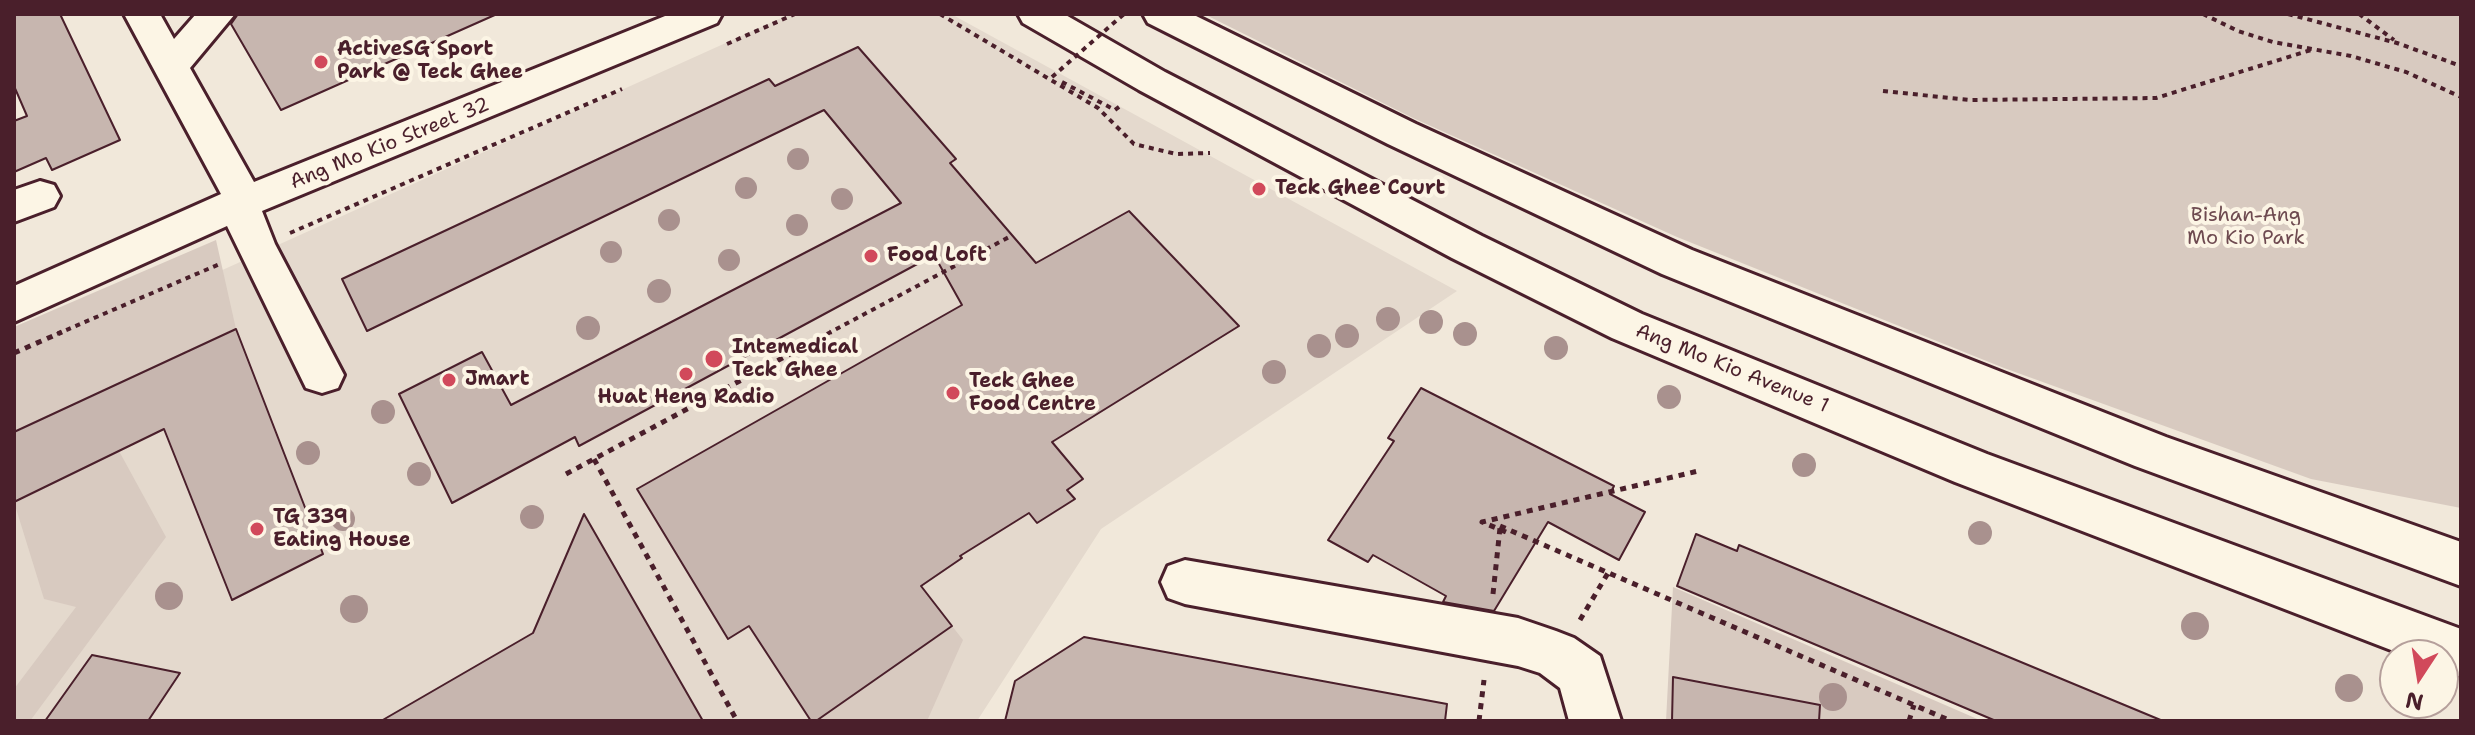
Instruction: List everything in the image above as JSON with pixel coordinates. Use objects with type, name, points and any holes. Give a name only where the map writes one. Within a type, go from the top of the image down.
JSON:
[{"type":"main road","points":[[142,14],[240,194],[257,248],[322,375]]},
{"type":"main road","points":[[171,66],[217,14]]},
{"type":"main road","name":"Ang Mo Kio Street 32","points":[[14,305],[240,194],[648,14]]},
{"type":"main road","name":"Ang Mo Kio Street 32","points":[[14,285],[144,231],[704,14]]},
{"type":"main road","name":"Ang Mo Kio Avenue 1","points":[[1036,14],[1152,81],[1467,247],[1627,326],[1971,468],[2461,653]]},
{"type":"main road","points":[[1161,14],[1402,134],[1677,262],[2136,446],[2461,564]]},
{"type":"main road","points":[[1185,582],[1518,642],[1556,655],[1582,673],[1595,721]]},
{"type":"path","points":[[722,46],[795,14]]},
{"type":"path","points":[[1052,77],[1124,14]]},
{"type":"path","points":[[2203,14],[2238,31],[2311,50],[2351,56],[2406,72],[2461,97]]},
{"type":"path","points":[[2288,14],[2397,43],[2461,66]]},
{"type":"path","points":[[2359,14],[2397,43]]},
{"type":"path","points":[[1883,91],[1970,100],[2156,98],[2311,50]]},
{"type":"path","points":[[14,353],[635,84]]},
{"type":"path","points":[[566,474],[1011,236]]},
{"type":"path","points":[[594,459],[737,721]]},
{"type":"path","points":[[1556,655],[1610,574],[1482,522],[1698,471]]},
{"type":"path","points":[[1500,526],[1951,721]]},
{"type":"path","points":[[1909,721],[1914,705]]},
{"type":"shaded area","name":"Teck Ghee Court","points":[[790,14],[951,14],[1457,291],[1101,529],[977,721],[14,721],[14,364]]},
{"type":"green space","name":"Bishan-Ang Mo Kio Park","points":[[1204,14],[2461,14],[2461,508],[2311,479],[2004,368],[1677,237],[1413,118]]},
{"type":"green space","points":[[216,240],[236,329],[14,432],[14,327]]},
{"type":"green space","points":[[119,451],[166,537],[30,721],[14,721],[14,689],[76,607],[44,599],[14,502]]},
{"type":"green space","points":[[1673,587],[1982,721],[1666,721]]},
{"type":"green space","points":[[952,626],[963,640],[927,721],[816,721]]},
{"type":"building","points":[[14,14],[60,14],[120,140],[52,170],[46,158],[14,172],[14,121],[27,116],[14,86]]},
{"type":"building","name":"ActiveSG Sport Park @ Teck Ghee","points":[[238,14],[497,14],[281,110],[231,24]]},
{"type":"building","points":[[858,47],[956,159],[950,163],[1036,263],[1129,211],[1239,326],[1052,442],[1083,479],[1067,490],[1075,499],[1037,523],[1029,513],[960,556],[962,558],[921,586],[952,626],[816,721],[811,721],[749,626],[728,639],[637,489],[962,305],[934,255],[579,446],[575,437],[452,503],[399,394],[482,352],[511,405],[901,203],[824,110],[367,331],[342,279],[769,79],[775,86]]},
{"type":"building","points":[[236,329],[323,554],[232,600],[164,429],[14,502],[14,432]]},
{"type":"building","points":[[1421,388],[1614,486],[1610,494],[1645,512],[1619,560],[1548,522],[1494,611],[1443,602],[1446,596],[1373,555],[1368,562],[1328,540],[1394,441],[1388,438]]},
{"type":"building","points":[[584,514],[703,721],[381,721],[533,633]]},
{"type":"building","points":[[1696,534],[1737,551],[1739,545],[2163,721],[1996,721],[1677,586]]},
{"type":"building","points":[[1084,637],[1447,704],[1445,721],[1005,721],[1015,681]]},
{"type":"building","points":[[92,655],[180,673],[148,721],[45,721]]},
{"type":"building","points":[[1673,677],[1820,705],[1819,721],[1672,721]]},
{"type":"place","name":"ActiveSG Sport Park @ Teck Ghee","points":[[321,62]]},
{"type":"place","name":"Teck Ghee Court","points":[[1259,189]]},
{"type":"place","name":"Food Loft","points":[[871,256]]},
{"type":"place","name":"Intemedical Teck Ghee","points":[[714,359]]},
{"type":"place","name":"Huat Heng Radio","points":[[686,374]]},
{"type":"place","name":"Jmart","points":[[449,380]]},
{"type":"place","name":"Teck Ghee Food Centre","points":[[953,393]]},
{"type":"place","name":"TG 339 Eating House","points":[[257,529]]}]
